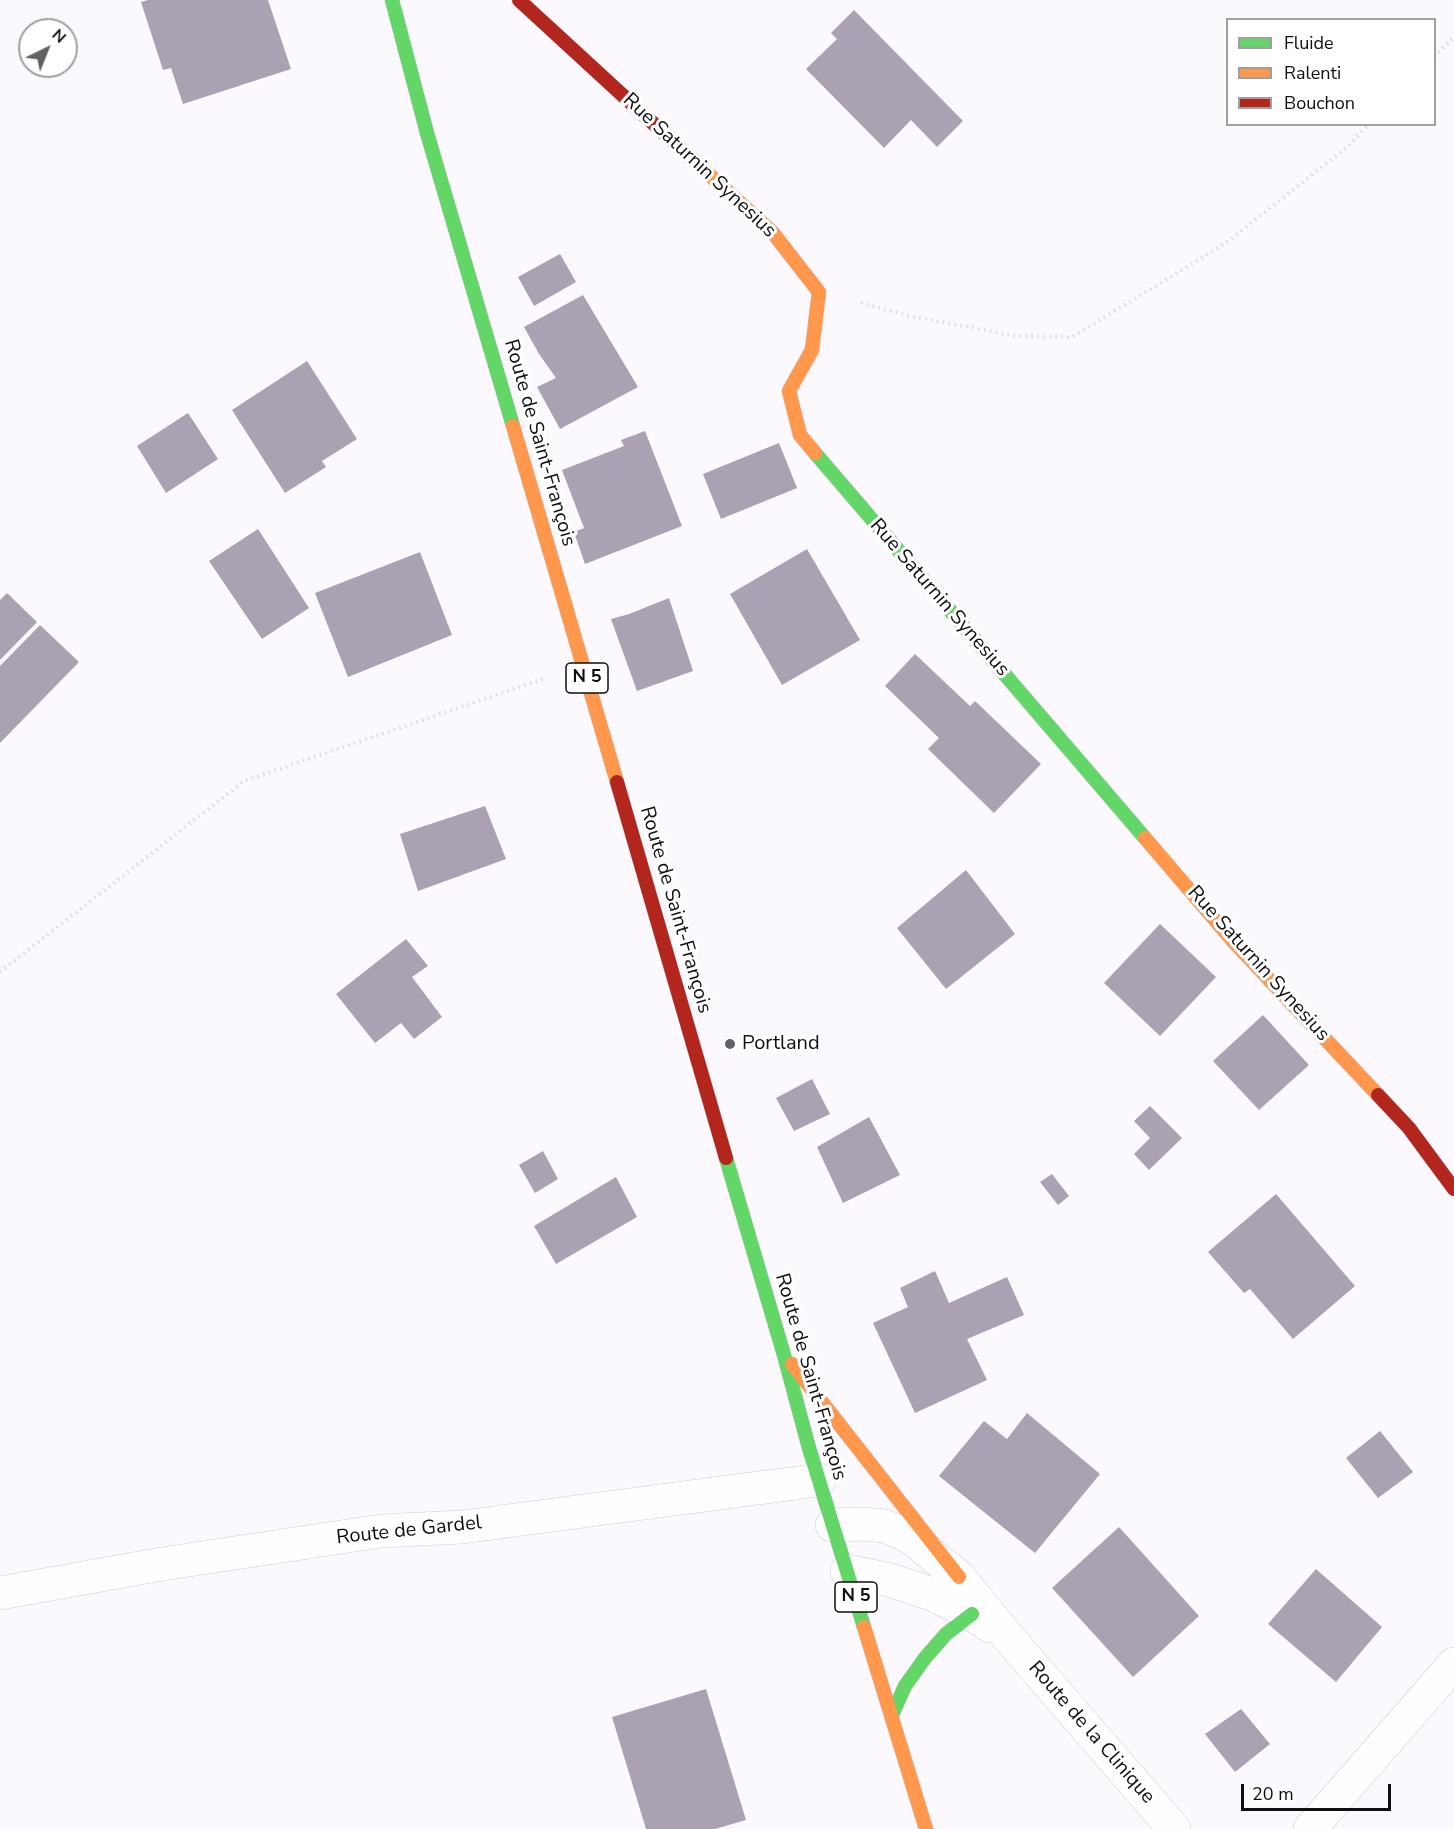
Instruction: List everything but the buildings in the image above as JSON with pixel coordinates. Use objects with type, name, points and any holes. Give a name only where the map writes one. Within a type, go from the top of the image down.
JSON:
[{"type":"main road","name":"Route de Saint-François","points":[[392,0],[427,133],[584,665],[832,1525],[848,1570],[926,1829]]},
{"type":"main road","name":"Rue Saturnin Synesius","points":[[519,0],[773,233],[819,292],[812,350],[789,391],[800,435],[1233,941],[1409,1128],[1454,1190]]},
{"type":"main road","points":[[784,1355],[867,1457],[959,1577]]},
{"type":"main road","points":[[891,1715],[905,1686],[925,1658],[946,1634],[972,1614]]},
{"type":"street","name":"Route de Gardel","points":[[0,1593],[162,1564],[381,1531],[462,1527],[819,1480]]},
{"type":"street","name":"Route de la Clinique","points":[[832,1525],[885,1526],[910,1537],[959,1577],[1174,1829]]},
{"type":"street","name":"Route de la Clinique","points":[[848,1570],[890,1580],[932,1594],[972,1614],[1008,1637]]},
{"type":"street","points":[[1310,1829],[1454,1664]]},
{"type":"path","points":[[1436,55],[1454,37]]},
{"type":"path","points":[[819,292],[906,315],[1015,336],[1072,337],[1226,243],[1346,148],[1368,126]]},
{"type":"path","points":[[0,972],[244,781],[584,665]]},
{"type":"traffic: fast","points":[[392,0],[427,133],[513,426]]},
{"type":"traffic: fast","points":[[815,453],[1145,838]]},
{"type":"traffic: fast","points":[[726,1158],[809,1448],[864,1627]]},
{"type":"traffic: fast","points":[[892,1715],[905,1686],[925,1658],[946,1634],[972,1614]]},
{"type":"traffic: slow","points":[[692,159],[773,233],[819,292],[812,350],[789,391],[800,435],[815,453]]},
{"type":"traffic: slow","points":[[513,426],[617,782]]},
{"type":"traffic: slow","points":[[1145,838],[1233,941],[1378,1095]]},
{"type":"traffic: slow","points":[[792,1364],[959,1577]]},
{"type":"traffic: slow","points":[[864,1627],[926,1829]]},
{"type":"traffic: jam","points":[[519,0],[692,159]]},
{"type":"traffic: jam","points":[[617,782],[726,1158]]},
{"type":"traffic: jam","points":[[1378,1095],[1409,1128],[1454,1189]]},
{"type":"place","name":"Portland","points":[[730,1044]]}]
